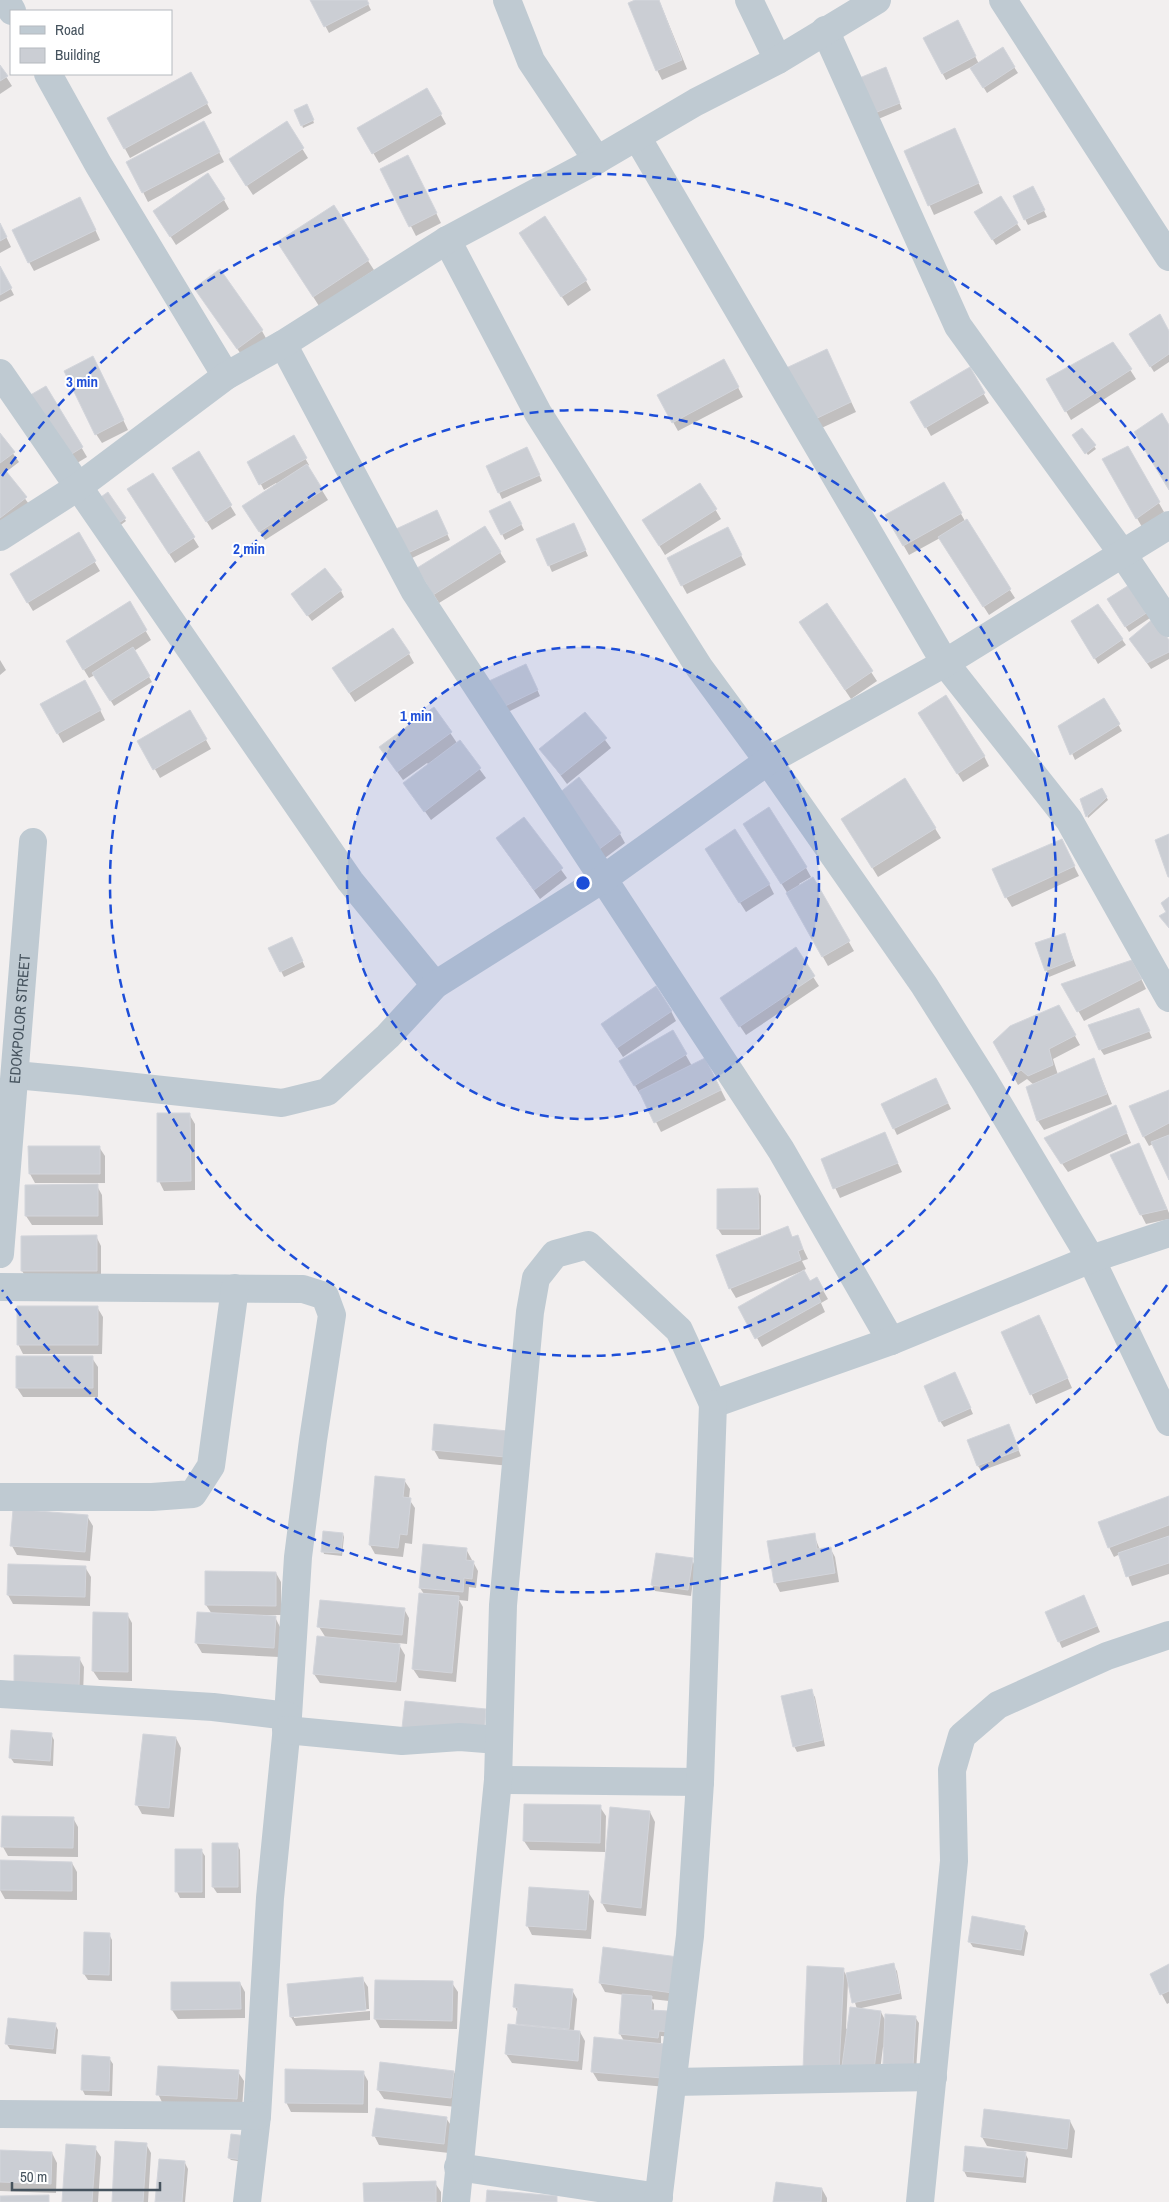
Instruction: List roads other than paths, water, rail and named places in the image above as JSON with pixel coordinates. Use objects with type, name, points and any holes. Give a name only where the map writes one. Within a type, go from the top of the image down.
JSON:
[{"type":"street","points":[[507,0],[531,61],[597,160]]},
{"type":"street","points":[[749,0],[778,60]]},
{"type":"street","points":[[0,537],[78,487],[226,376],[283,344],[447,240],[597,160],[696,102],[778,60],[877,0]]},
{"type":"street","points":[[1003,0],[1169,257]]},
{"type":"street","points":[[825,30],[958,326],[1122,553],[1169,624]]},
{"type":"street","points":[[49,75],[98,164],[226,376]]},
{"type":"street","points":[[637,137],[945,663],[1068,820],[1169,998]]},
{"type":"street","points":[[447,240],[538,413],[698,666],[768,761],[924,985],[984,1080],[1091,1258],[1169,1422]]},
{"type":"street","points":[[283,344],[414,590],[781,1150],[891,1341]]},
{"type":"street","points":[[0,373],[350,881],[436,985]]},
{"type":"street","points":[[15,1076],[80,1081],[282,1103],[327,1092],[388,1036],[436,985],[603,879],[768,761],[945,663],[1169,525]]},
{"type":"street","name":"EDOKPOLOR STREET","points":[[0,1254],[34,842]]},
{"type":"street","points":[[713,1404],[891,1341],[1091,1258],[1169,1233]]},
{"type":"street","points":[[456,2202],[458,2167],[498,1780],[503,1605],[530,1312],[536,1278],[555,1254],[588,1245],[679,1330],[713,1404],[700,1782],[690,1936],[658,2200],[458,2167]]},
{"type":"street","points":[[0,1287],[303,1289],[325,1296],[332,1315],[312,1440],[298,1557],[287,1723],[270,1898],[257,2116],[247,2202]]},
{"type":"street","points":[[0,1497],[152,1497],[193,1494],[211,1466],[235,1288]]},
{"type":"street","points":[[920,2202],[954,1861],[952,1770],[962,1736],[998,1705],[1107,1656],[1169,1635]]},
{"type":"street","points":[[0,1694],[212,1707],[287,1723],[402,1740],[460,1737],[498,1740]]},
{"type":"street","points":[[498,1780],[700,1782]]},
{"type":"street","points":[[672,2082],[933,2077]]},
{"type":"street","points":[[0,2114],[257,2116]]}]
